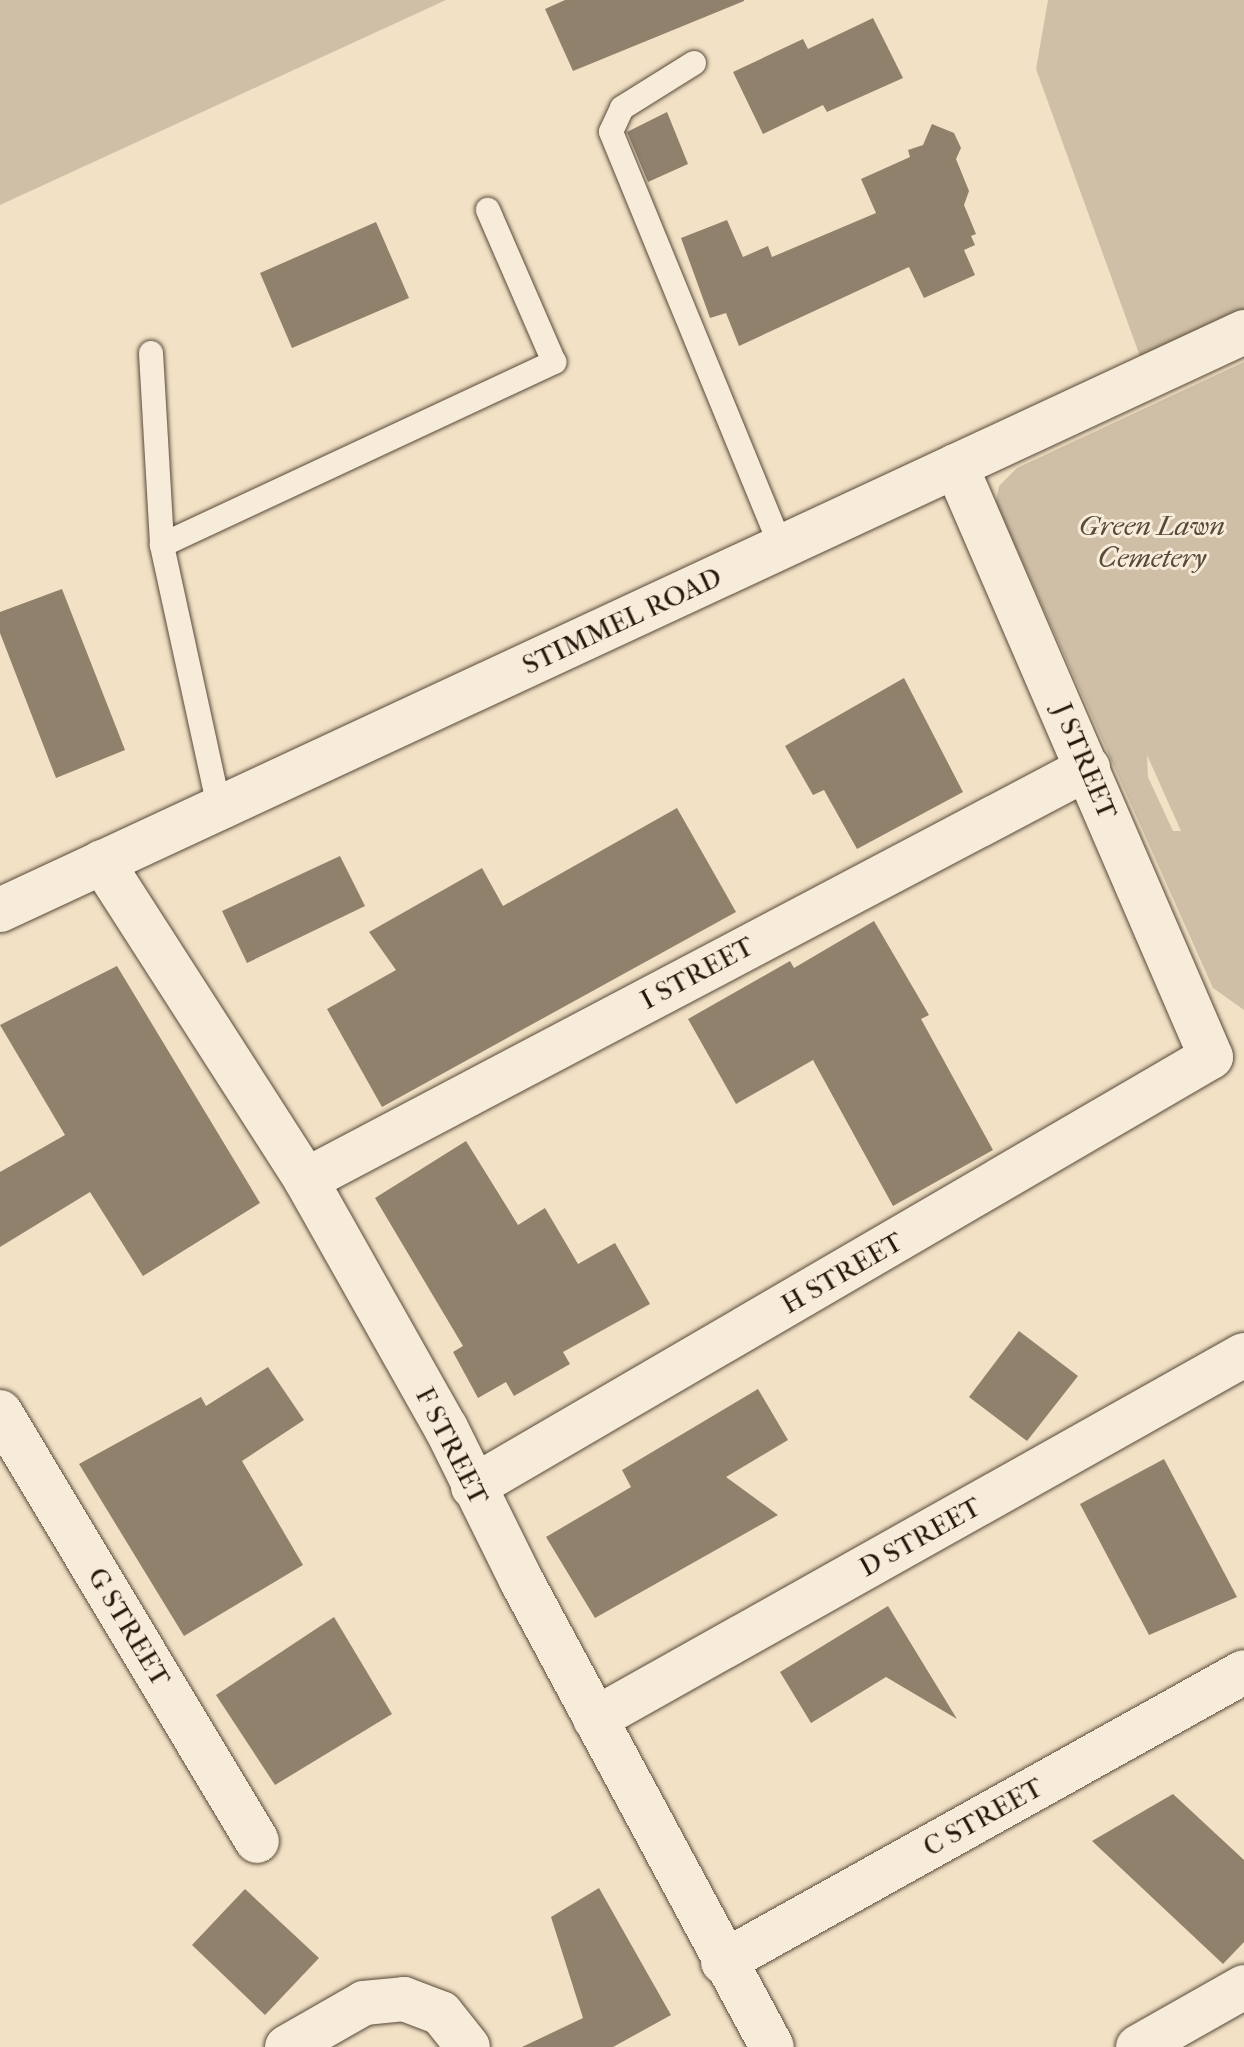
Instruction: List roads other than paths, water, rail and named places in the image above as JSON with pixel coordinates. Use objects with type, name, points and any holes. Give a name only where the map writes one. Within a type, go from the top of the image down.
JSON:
[{"type":"street","name":"STIMMEL ROAD","points":[[0,910],[1244,332]]},
{"type":"street","name":"J STREET","points":[[956,466],[1211,1057]]},
{"type":"street","name":"I STREET","points":[[306,1180],[1088,768]]},
{"type":"street","name":"F STREET","points":[[102,862],[306,1180],[446,1428],[473,1487],[595,1719],[723,1962],[772,2047]]},
{"type":"street","name":"H STREET","points":[[473,1487],[1211,1057]]},
{"type":"street","name":"D STREET","points":[[595,1719],[1244,1355]]},
{"type":"street","name":"G STREET","points":[[0,1412],[257,1841]]},
{"type":"street","name":"C STREET","points":[[723,1962],[1244,1672]]},
{"type":"street","points":[[1138,2047],[1244,1987]]},
{"type":"street","points":[[287,2047],[364,2003],[404,1999],[441,2013],[467,2045]]},
{"type":"lane","points":[[694,63],[622,108],[611,132],[781,547]]},
{"type":"lane","points":[[162,545],[554,362],[488,210]]},
{"type":"lane","points":[[151,353],[162,545],[219,807]]},
{"type":"park label","name":"Green Lawn Cemetery","points":[[1152,542]]}]
